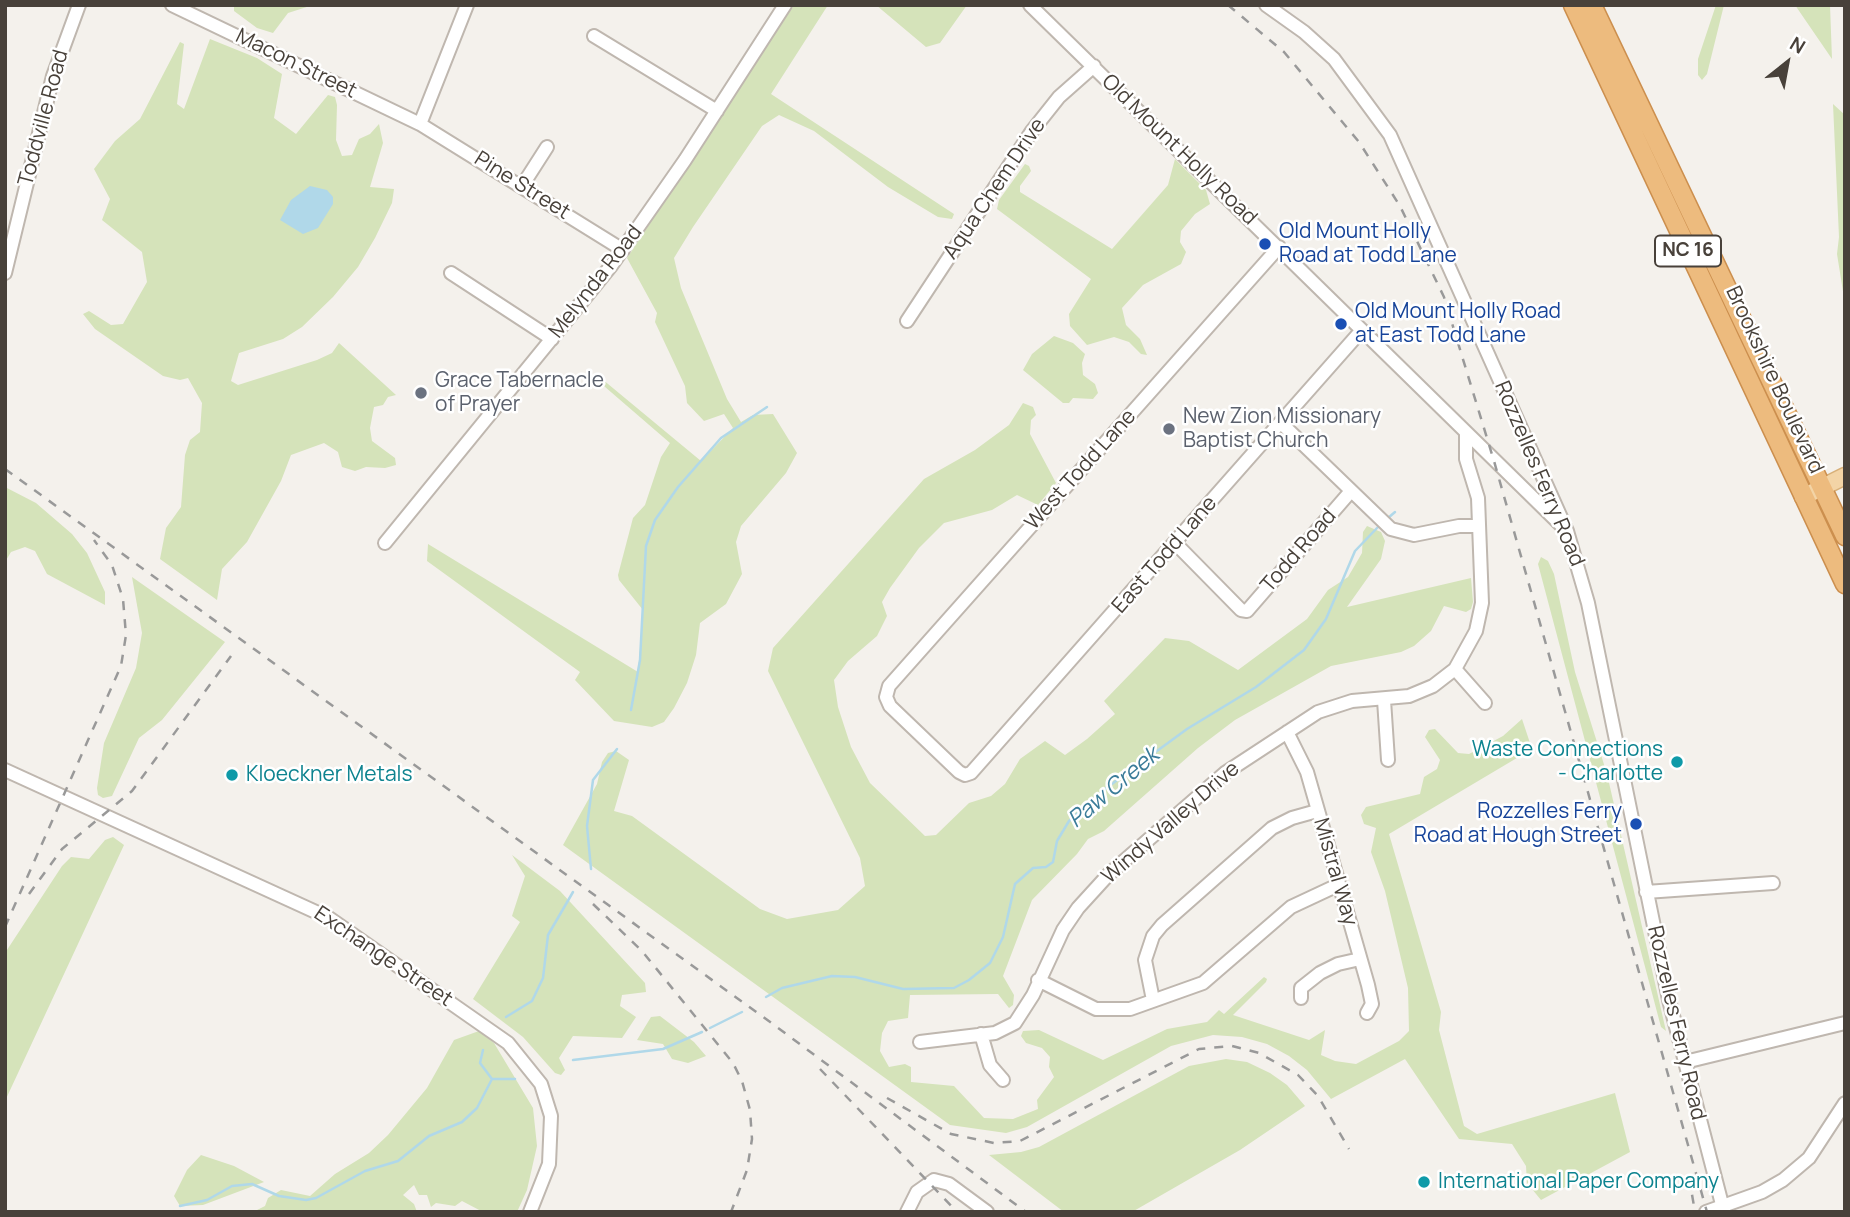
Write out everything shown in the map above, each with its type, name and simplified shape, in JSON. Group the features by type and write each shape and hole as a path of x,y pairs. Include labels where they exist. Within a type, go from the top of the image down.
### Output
{"highway":[{"name":"Brookshire Boulevard","path":"1573,5 1845,584"},
{"name":"Brookshire Boulevard","path":"1592,5 1845,536"}],"main road":[{"path":"1805,501 1845,476"},
{"path":"1824,491 1845,486"}],"street":[{"name":"Toddville Road","path":"5,273 53,76 79,5"},
{"name":"Macon Street","path":"172,5 421,124"},
{"path":"421,124 467,5"},
{"name":"Old Mount Holly Road","path":"1030,5 1567,531"},
{"name":"Rozzelles Ferry Road","path":"1266,5 1304,32 1334,60 1390,135 1567,531 1588,603 1646,892 1685,1062 1723,1209"},
{"name":"Melynda Road","path":"385,543 623,250 718,111 783,6"},
{"path":"594,36 718,111"},
{"name":"Aqua Chem Drive","path":"907,321 1031,131 1059,97 1094,66"},
{"name":"Pine Street","path":"421,124 623,250"},
{"path":"522,186 547,147"},
{"name":"West Todd Lane","path":"965,775 890,706 886,694 889,686 1279,247"},
{"path":"451,273 552,339"},
{"name":"East Todd Lane","path":"965,775 987,755 1362,331"},
{"path":"1281,423 1384,524 1402,534 1426,534 1453,527 1477,527"},
{"name":"Windy Valley Drive","path":"920,1042 995,1033 1015,1023 1063,930 1110,874 1203,790 1287,732 1333,706 1422,692 1455,669 1471,644 1480,618 1478,498 1466,459 1466,435"},
{"name":"Todd Road","path":"1175,543 1241,610 1247,611 1351,491"},
{"path":"1455,669 1485,704"},
{"path":"1384,700 1388,760"},
{"name":"Mistral Way","path":"1287,732 1307,772 1373,1004 1367,1013"},
{"name":"Exchange Street","path":"5,770 317,911 372,945 508,1043 541,1084 551,1116 549,1164 530,1212"},
{"path":"1153,1000 1144,960 1153,936 1162,925 1272,828 1292,818 1317,811"},
{"path":"1646,892 1773,883"},
{"path":"1038,980 1096,1009 1130,1009 1203,983 1291,907 1338,886"},
{"path":"1301,998 1301,988 1320,973 1338,964 1360,959"},
{"path":"1685,1062 1845,1023"},
{"path":"981,1034 990,1065 1003,1080"},
{"path":"1706,1212 1723,1209 1774,1186 1796,1170 1819,1145 1845,1103"},
{"path":"907,1212 917,1192 929,1182 939,1180 949,1184 987,1212"}],"green space":[{"path":"234,5 313,5 288,13 273,33 257,28 234,11"},
{"path":"794,5 828,5 771,94 954,214 952,219 938,217 888,187 814,131 779,115 762,126 693,227 674,258 681,288 727,399 741,422 753,415 773,414 797,453 786,473 741,526 736,542 742,574 726,604 700,623 696,655 687,683 674,708 664,722 652,727 614,721 575,680 580,672 427,561 428,544 638,672 643,610 618,575 633,518 645,505 661,457 670,443 597,380 602,379 701,461 733,428 724,414 704,421 687,403 685,386 655,322 657,313 627,258"},
{"path":"876,5 967,5 940,43 926,47"},
{"path":"1716,5 1724,5 1707,74 1702,80 1698,75 1698,59"},
{"path":"1795,5 1830,5 1832,59"},
{"path":"210,39 257,58 282,74 274,118 296,134 328,95 335,97 337,105 336,140 342,156 352,155 359,139 370,134 379,124 383,143 370,187 394,189 392,203 375,238 358,267 333,297 302,327 283,339 239,353 231,381 238,385 317,360 332,353 339,343 396,395 388,397 383,405 374,407 370,428 372,441 395,458 396,465 385,468 366,467 355,471 342,467 338,452 324,443 291,455 281,481 247,542 222,569 217,600 160,559 166,528 181,507 185,455 190,440 200,432 202,403 188,378 180,380 163,376 95,329 83,314 89,311 111,325 123,324 147,282 142,252 102,220 110,199 94,169 115,141 140,119 180,42 184,44 177,104 184,109"},
{"path":"1833,104 1845,115 1845,304 1837,254 1839,237"},
{"path":"1175,159 1206,190 1210,204 1195,214 1181,231 1180,242 1186,252 1181,264 1143,285 1122,308 1126,325 1140,339 1147,355 1141,354 1129,342 1114,337 1087,345 1070,326 1069,314 1091,279 997,209 999,200 1025,164 1031,171 1020,186 1020,192 1112,249 1168,185"},
{"path":"1054,336 1073,343 1085,354 1082,363 1083,375 1095,384 1098,393 1093,399 1073,398 1069,403 1063,403 1023,370 1032,354"},
{"path":"1023,403 1033,407 1036,415 1031,420 1030,434 1056,483 1038,505 1017,495 992,510 944,523 919,548 890,588 882,602 887,616 877,636 848,661 834,680 838,707 851,747 870,783 925,836 936,835 969,803 991,796 1005,784 1020,759 1045,741 1065,755 1087,739 1115,714 1104,701 1165,638 1189,641 1238,670 1307,619 1328,590 1348,577 1362,553 1363,532 1367,526 1381,532 1385,541 1381,559 1347,607 1471,578 1473,602 1471,609 1466,612 1444,606 1431,631 1414,646 1401,652 1331,666 1235,720 1198,748 1104,831 1088,839 1032,900 1003,976 1014,995 1013,1005 1009,1008 998,994 910,995 908,1018 888,1021 882,1033 880,1051 889,1067 905,1064 911,1067 911,1082 954,1086 984,1118 1013,1119 1038,1109 1037,1100 1054,1077 1049,1067 1050,1057 1042,1048 1026,1043 1021,1036 1023,1031 1039,1030 1103,1060 1167,1029 1207,1022 1219,1010 1224,1014 1264,977 1266,982 1233,1015 1309,1040 1325,1030 1321,1055 1335,1061 1356,1064 1399,1041 1409,1031 1408,988 1385,891 1371,852 1376,828 1364,824 1361,815 1366,807 1420,794 1424,777 1437,769 1440,760 1425,737 1429,730 1435,729 1458,753 1469,754 1503,736 1522,719 1532,749 1389,834 1441,1012 1439,1030 1464,1126 1477,1134 1615,1093 1630,1152 1541,1200 1527,1183 1526,1166 1512,1144 1459,1139 1405,1059 1331,1099 1307,1070 1267,1044 1242,1037 1213,1035 1171,1046 1027,1127 1006,1133 950,1125 563,845 597,784 602,762 608,753 616,751 629,760 614,811 632,816 760,909 787,919 838,910 865,886 860,858 768,671 773,648 924,479 975,450 1009,425"},
{"path":"5,487 36,503 72,534 87,553 105,592 105,605 47,574 35,551 25,547 11,552 5,562"},
{"path":"1541,557 1548,561 1554,574 1575,672 1607,774 1666,1031 1661,1027 1538,564"},
{"path":"132,577 225,642 162,720 139,738 112,796 103,798 98,795 97,788 104,743 136,668 142,633"},
{"path":"113,837 124,845 5,1101 5,953 62,866 71,857 89,859 105,840"},
{"path":"512,855 560,891 645,983 646,992 622,995 620,1006 636,1017 622,1038 573,1036 559,1058 565,1070 561,1075 555,1073 523,1037 473,999 520,922 512,916 525,876"},
{"path":"660,1016 694,1042 706,1056 688,1063 672,1059 663,1044 637,1040 651,1017"},
{"path":"479,1031 494,1043 533,1108 537,1146 527,1190 517,1212 483,1212 462,1201 455,1206 436,1203 431,1207 427,1195 419,1195 414,1185 403,1195 414,1204 417,1212 253,1212 265,1206 268,1198 281,1190 310,1196 335,1174 369,1153 388,1135 427,1088 454,1040"},
{"path":"1226,1059 1247,1062 1270,1073 1287,1085 1305,1106 1240,1150 1132,1212 1064,1212 989,1155 1039,1147 1189,1066"},
{"path":"201,1155 234,1166 264,1182 203,1205 180,1206 174,1196 187,1170"}],"water":[{"path":"310,186 327,190 333,197 333,204 318,228 303,234 280,220 291,200"}],"waterway":[{"path":"631,710 640,660 646,546 655,520 678,487 721,438 767,407"},
{"name":"Paw Creek","path":"1388,518 1395,512"},
{"name":"Paw Creek","path":"766,997 782,988 832,976 855,977 903,989 954,988 969,980 990,963 1003,937 1015,884 1033,868 1046,867 1053,862 1057,841 1069,821 1105,789 1187,729 1256,687 1304,650 1326,619 1355,551 1378,527"},
{"path":"591,869 587,826 593,780 617,749"},
{"path":"506,1017 532,1001 543,978 548,935 573,892"},
{"name":"Paw Creek","path":"710,1028 742,1012"},
{"name":"Paw Creek","path":"573,1060 663,1049 702,1032"},
{"path":"483,1050 480,1063 492,1079"},
{"name":"Paw Creek","path":"492,1079 515,1079"},
{"name":"Paw Creek","path":"180,1206 207,1200 232,1186 252,1184 279,1196 306,1200 316,1198 365,1171 398,1161 429,1136 462,1122 477,1108 492,1079"}],"railway":[{"path":"1228,5 1284,52 1359,142 1400,206 1444,297 1494,461 1707,1212"},
{"path":"5,469 766,1019 1026,1212"},
{"path":"5,927 121,666 126,635 123,599 112,565 94,540"},
{"path":"29,894 62,849 132,791 231,656"},
{"path":"593,904 642,951 733,1063 742,1081 750,1110 752,1139 747,1170 731,1212"},
{"path":"887,1098 951,1134 994,1143 1020,1141 1199,1049 1232,1046 1259,1053 1298,1075 1318,1096 1349,1149"},
{"path":"820,1069 957,1212"},
{"path":"1689,1177 1695,1212"}],"place":[{"name":"Old Mount Holly Road at Todd Lane","path":"1265,244"},
{"name":"Old Mount Holly Road at East Todd Lane","path":"1341,324"},
{"name":"Grace Tabernacle of Prayer","path":"421,393"},
{"name":"New Zion Missionary Baptist Church","path":"1169,429"},
{"name":"Waste Connections - Charlotte","path":"1677,762"},
{"name":"Kloeckner Metals","path":"232,775"},
{"name":"Rozzelles Ferry Road at Hough Street","path":"1636,824"},
{"name":"International Paper Company","path":"1424,1182"}]}
